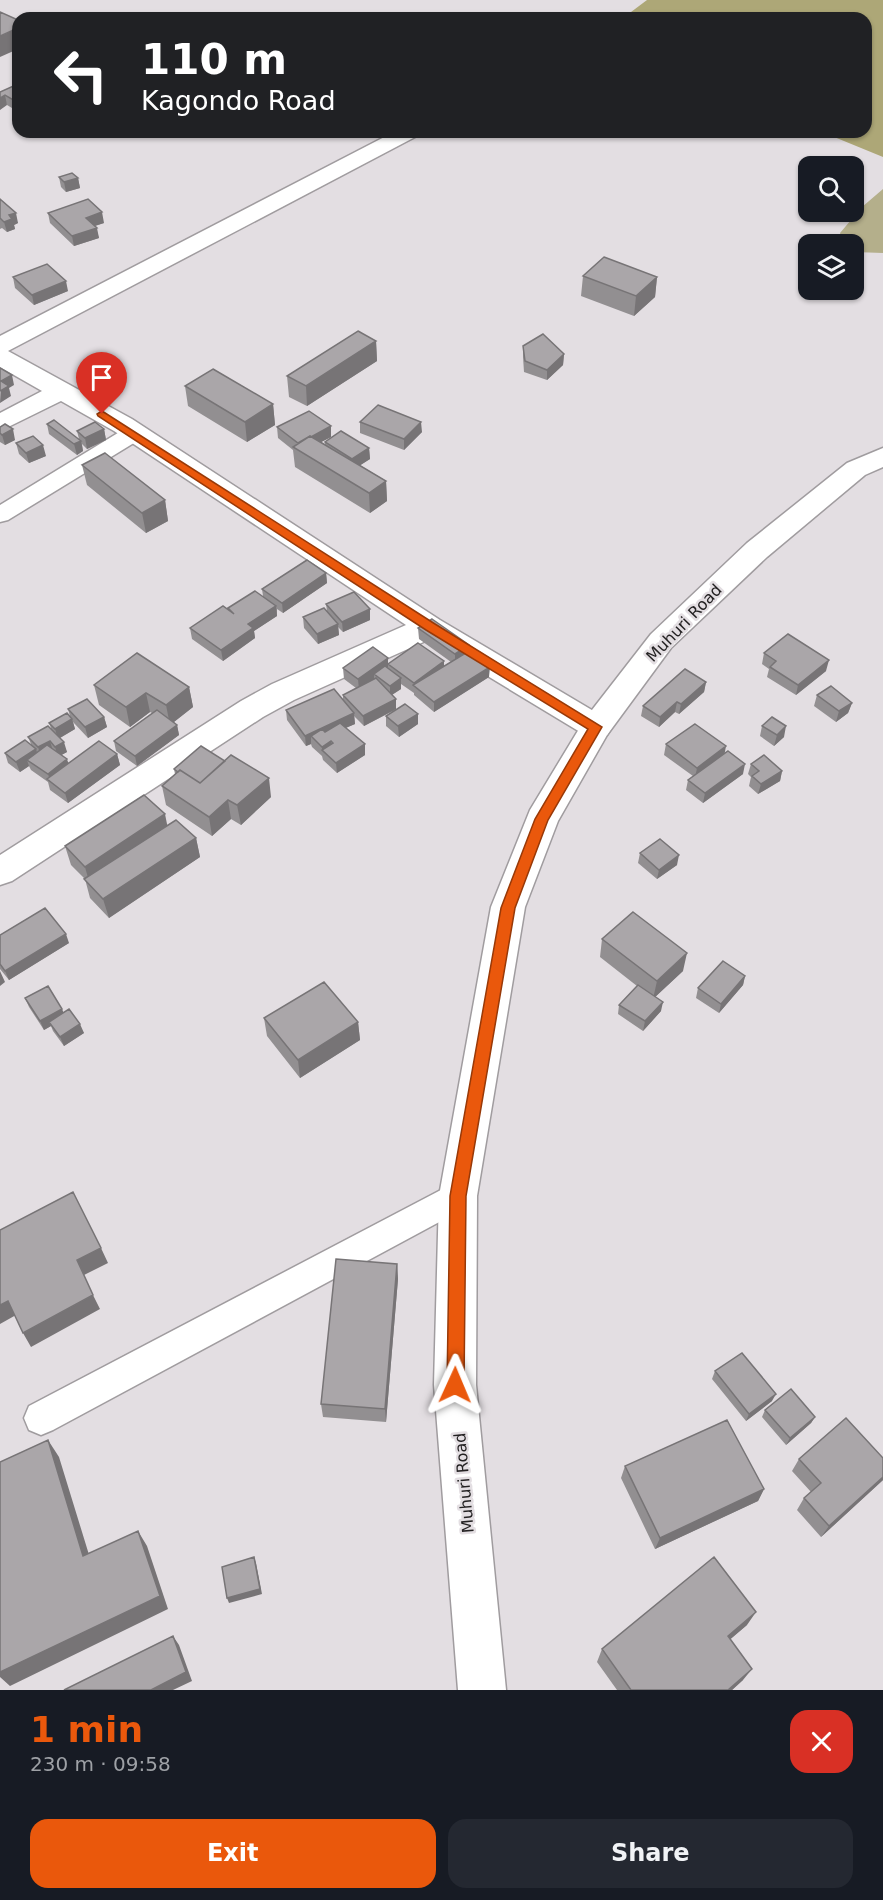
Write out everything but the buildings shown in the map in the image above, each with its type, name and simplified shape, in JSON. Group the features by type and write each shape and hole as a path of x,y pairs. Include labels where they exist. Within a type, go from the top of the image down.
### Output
{"street":[{"path":"0,346 399,138"},
{"path":"0,357 134,433 430,627 596,727"},
{"path":"0,423 61,391"},
{"name":"Muhuri Road","path":"482,1690 455,1385 458,1196 508,908 542,819 596,727 661,641 757,550 856,469 883,456"},
{"path":"0,872 283,692 430,627"}],"lane":[{"path":"0,515 134,433"},
{"path":"41,1418 458,1196"}],"shaded area":[{"path":"647,0 883,0 883,157 837,138 872,138 872,12 631,12"},
{"path":"883,189 883,253 864,252 864,234 840,234 849,222 864,222 864,205"}],"route":[{"path":"102,414 123,425 430,627 596,727 542,819 508,908 458,1196 455,1385"}]}
